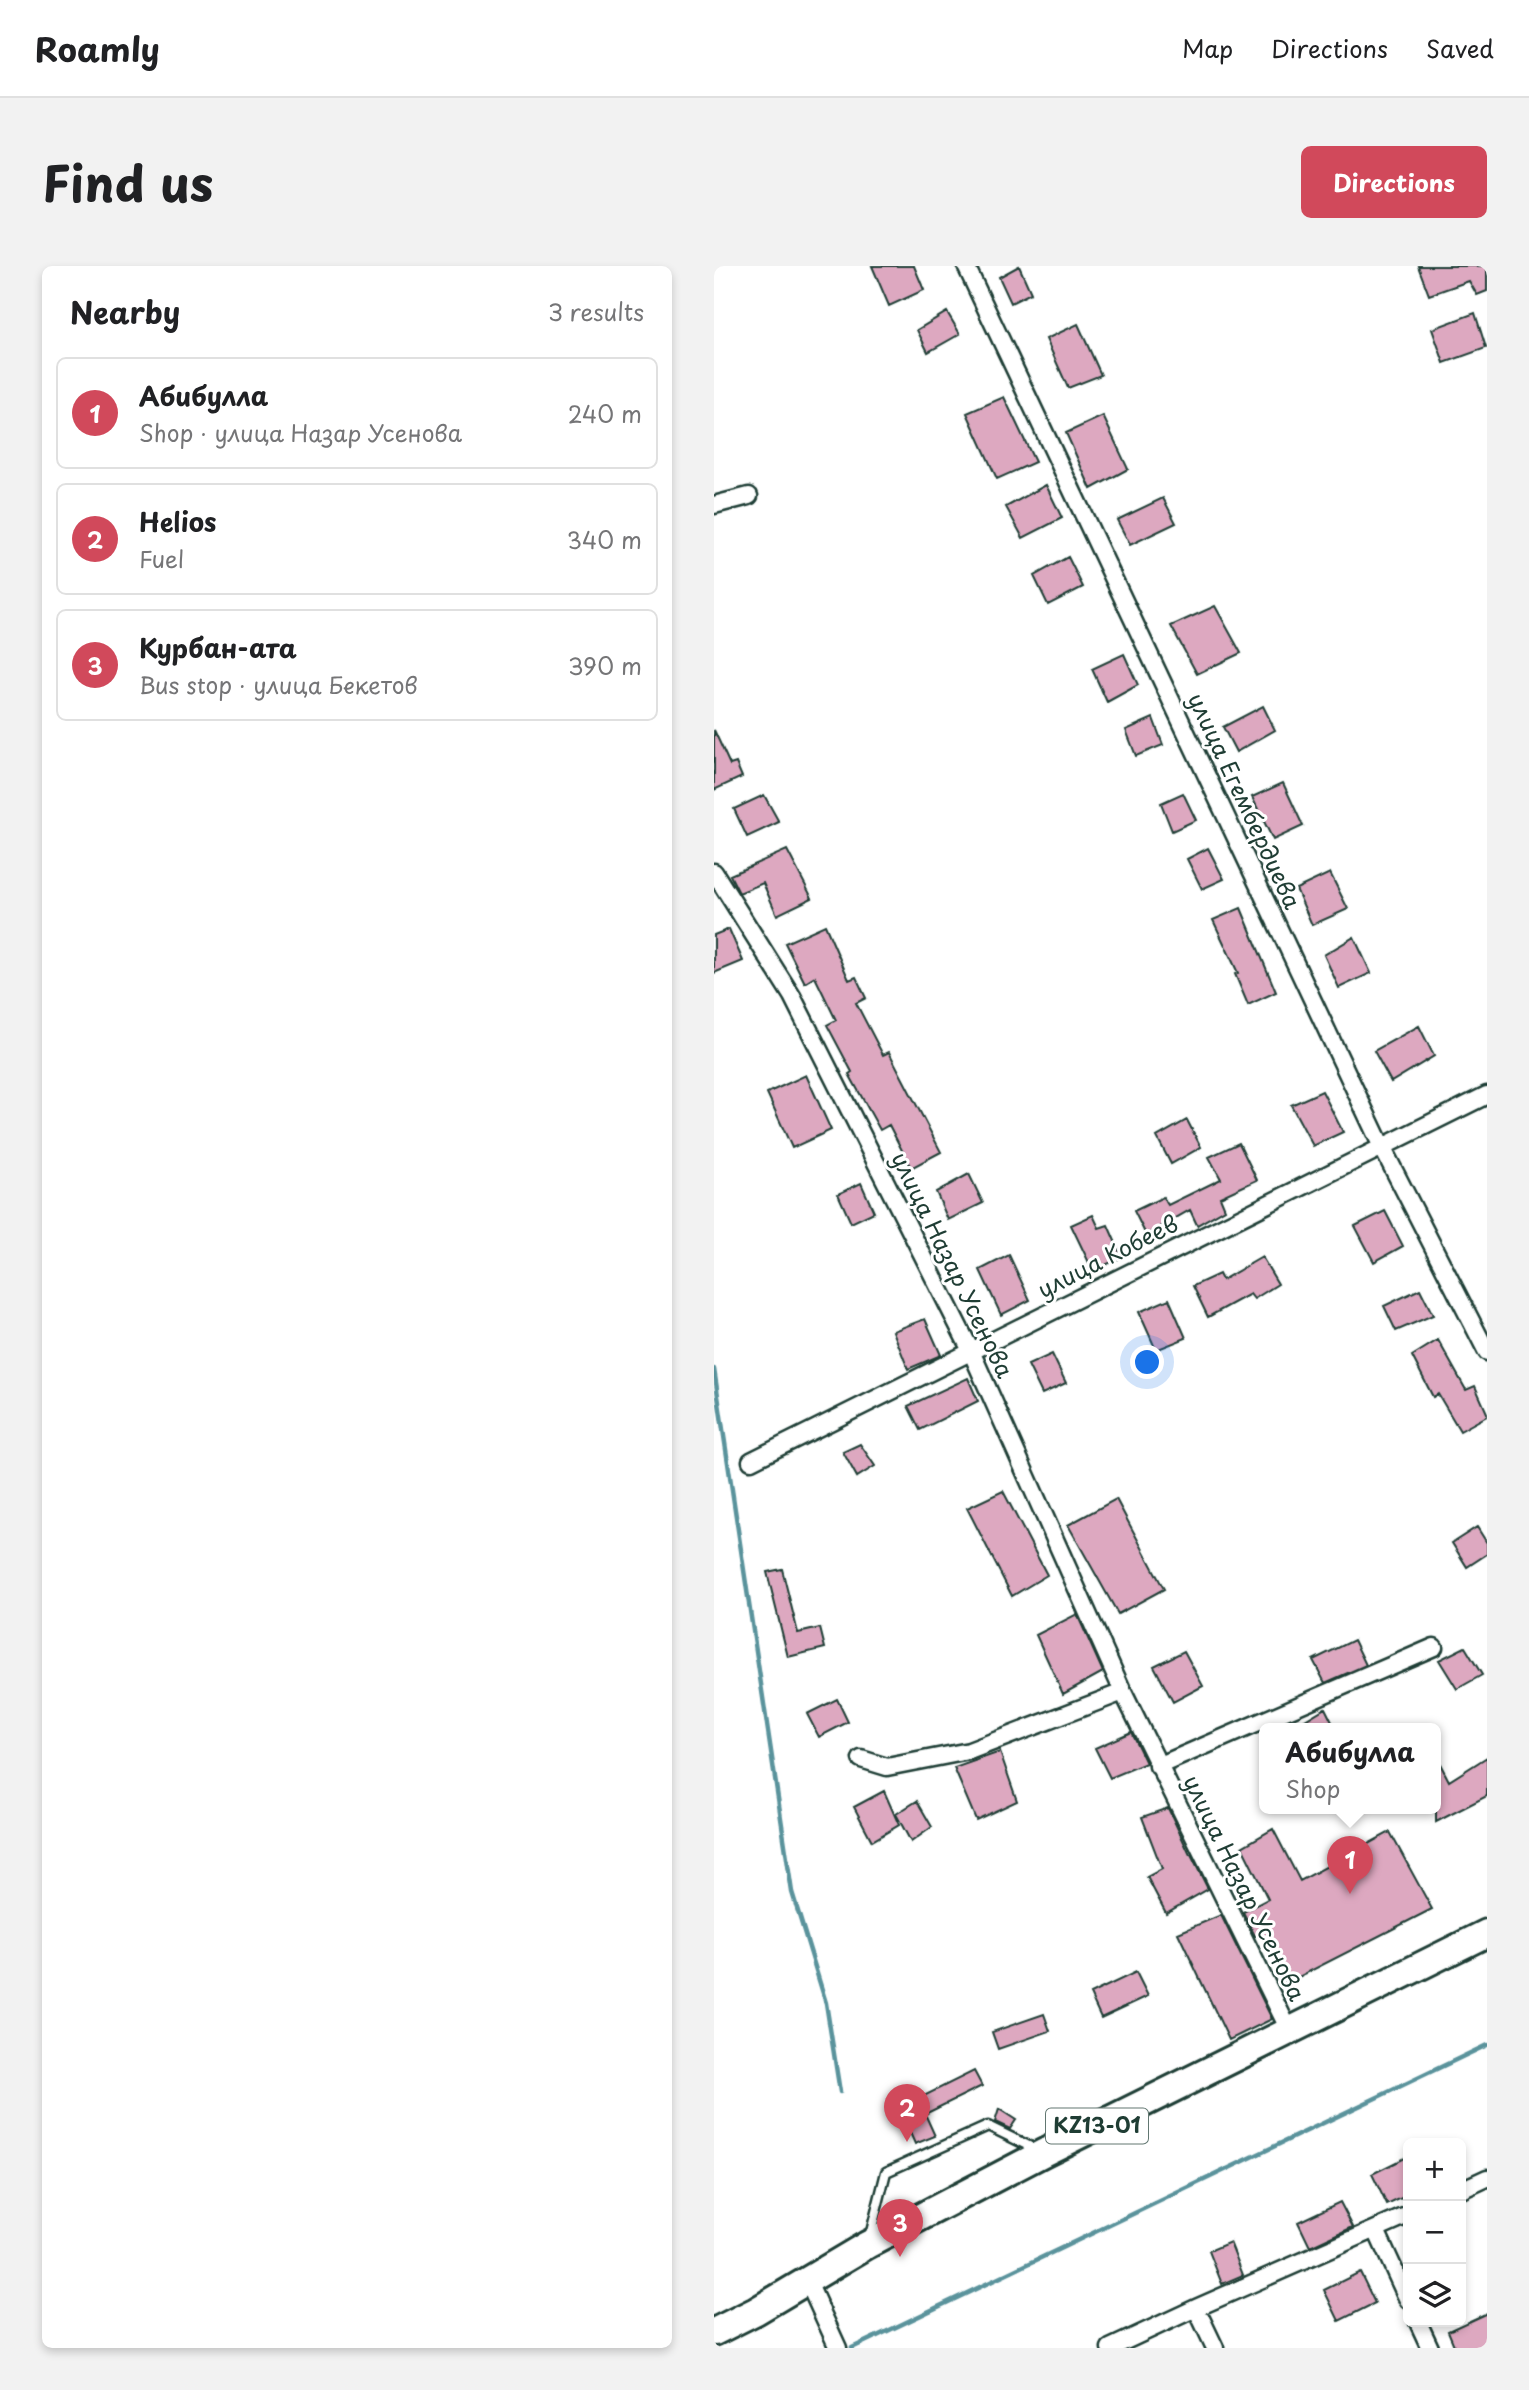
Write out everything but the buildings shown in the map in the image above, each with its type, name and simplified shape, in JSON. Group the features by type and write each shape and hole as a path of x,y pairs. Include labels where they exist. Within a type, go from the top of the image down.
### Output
{"main road":[{"name":"KZ13-01","path":"714,2332 756,2311 867,2245 1043,2153 1487,1933"}],"street":[{"name":"улица Егембердиева","path":"966,266 1381,1145 1487,1352"},
{"path":"714,505 749,496"},
{"name":"улица Назар Усенова","path":"714,872 792,996 971,1351 1123,1692 1289,2030"},
{"name":"улица Кобеев","path":"751,1461 1381,1145 1487,1095"},
{"name":"улица Назар Усенова","path":"1158,1766 1434,1647"},
{"path":"861,1759 887,1767 969,1751 1123,1692"},
{"path":"1466,2188 1487,2178"},
{"path":"1110,2348 1403,2217"},
{"path":"1376,2230 1403,2289"},
{"path":"807,2280 835,2343"},
{"path":"1196,2308 1215,2348"},
{"path":"1420,2327 1430,2348"}],"lane":[{"path":"867,2245 886,2172 988,2126 1043,2153"}],"waterway":[{"path":"714,1369 792,1892 826,2003 840,2092"},
{"path":"852,2348 1487,2045"}],"place":[{"name":"Абибулла","path":"1350,1894"},
{"name":"Helios","path":"907,2142"},
{"name":"Курбан-ата","path":"900,2257"}]}
